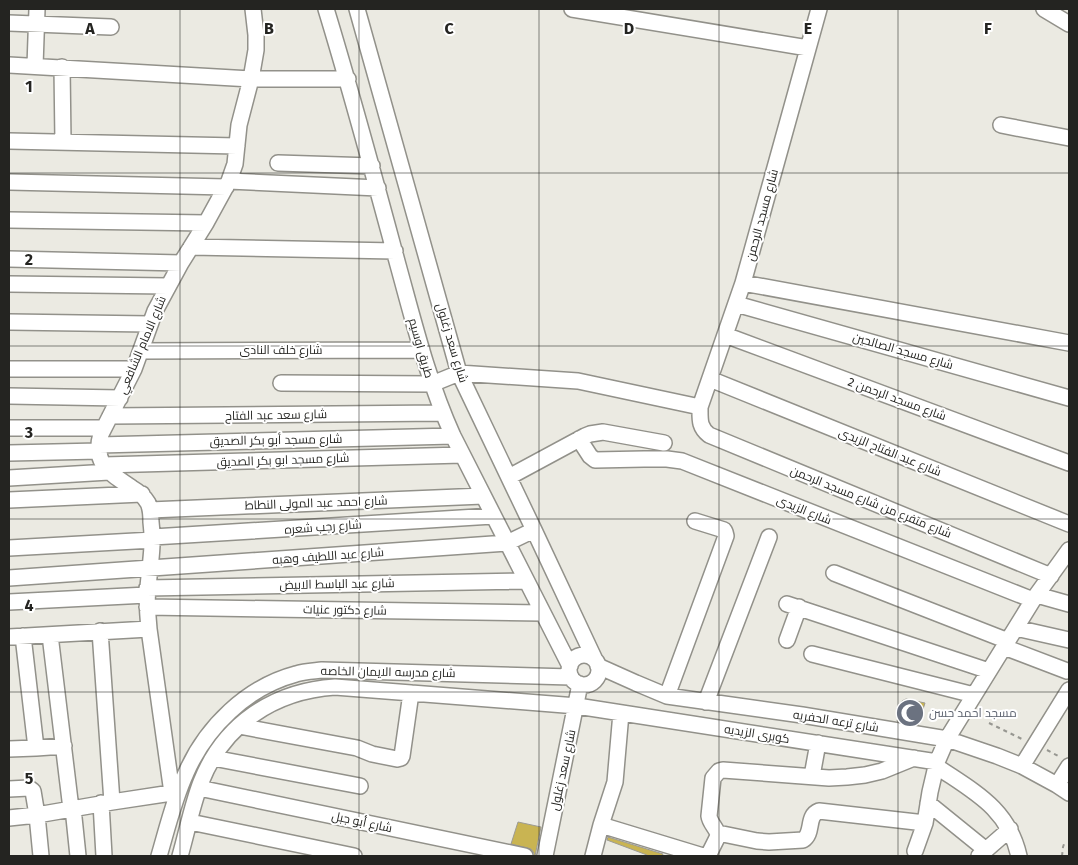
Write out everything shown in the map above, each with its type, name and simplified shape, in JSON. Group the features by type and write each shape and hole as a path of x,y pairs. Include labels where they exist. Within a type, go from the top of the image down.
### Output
{"street":[{"path":"35,66 37,9"},
{"name":"شارع الامام الشافعي","path":"103,458 101,434 134,369 155,311 228,184 235,164 239,125 251,79 256,42 253,9"},
{"name":"طريق اوسيم","path":"326,9 348,79 422,350 442,413 574,676"},
{"name":"شارع سعد زغلول","path":"357,9 459,373 597,663"},
{"path":"572,9 808,48"},
{"name":"شارع مسجد الرحمن","path":"700,413 743,284 819,9"},
{"path":"1044,9 1069,24"},
{"path":"9,23 110,27"},
{"path":"9,65 251,79 348,79"},
{"path":"62,67 63,142"},
{"path":"1001,125 1069,138"},
{"path":"9,141 237,146"},
{"path":"278,163 372,166"},
{"path":"9,182 304,185 378,188"},
{"path":"9,220 206,223"},
{"path":"191,247 394,252"},
{"path":"9,259 181,263"},
{"path":"9,284 168,286"},
{"path":"743,284 1069,343"},
{"name":"شارع مسجد الصالحين","path":"736,304 1069,398"},
{"path":"9,322 150,324"},
{"name":"شارع مسجد الرحمن 2","path":"725,335 1069,463"},
{"name":"شارع خلف النادى","path":"141,350 422,350"},
{"path":"9,369 134,369"},
{"path":"281,383 432,384 459,373 578,381 700,413"},
{"name":"شارع عبد الفتاح الزيدى","path":"710,379 1069,524"},
{"path":"9,396 120,398"},
{"name":"شارع سعد عبد الفتاح","path":"9,428 107,422 442,413"},
{"name":"شارع متفرع من شارع مسجد الرحمن","path":"700,413 701,425 709,435 1060,571"},
{"path":"509,477 590,434 603,432 664,443"},
{"name":"شارع مسجد أبو بكر الصديق","path":"103,458 452,436"},
{"name":"شارع الزيدى","path":"579,439 590,456 595,460 644,458 682,461 1035,598"},
{"path":"9,453 103,458 142,494 147,502 150,510 153,539 147,597 149,629 175,793 9,818"},
{"name":"شارع مسجد ابو بكر الصديق","path":"103,458 462,455"},
{"path":"9,478 103,458"},
{"path":"9,500 142,494"},
{"name":"شارع احمد عبد المولى النطاط","path":"150,510 483,496"},
{"name":"شارع رجب شعره","path":"9,548 493,516"},
{"path":"667,696 726,536 724,530 695,521"},
{"path":"506,543 534,530"},
{"path":"706,702 769,538"},
{"name":"شارع عبد اللطيف وهبه","path":"9,578 506,543"},
{"path":"915,852 925,823 937,764 947,739 1035,598 1060,571 1069,550"},
{"path":"834,573 1009,638 1067,671"},
{"name":"شارع عبد الباسط الابيض","path":"147,597 526,581"},
{"path":"9,602 147,597"},
{"name":"شارع دكتور عنيات","path":"147,597 542,613"},
{"path":"1035,598 1069,604"},
{"path":"787,640 793,605 989,671"},
{"path":"36,748 16,636 149,629"},
{"path":"100,631 106,727 104,856"},
{"path":"50,635 78,856"},
{"path":"1009,638 1069,640"},
{"path":"812,654 974,695"},
{"path":"579,656 588,656 597,663 598,675 589,684 574,676 572,661 579,656"},
{"name":"شارع ترعه الحفريه","path":"597,663 667,696 802,715 947,739 1022,766 1063,789"},
{"name":"شارع مدرسه الايمان الخاصه","path":"159,856 175,793 204,740 227,714 267,685 295,674 322,670 574,676"},
{"path":"239,726 357,748 372,754 397,759 402,756 419,694 428,672"},
{"name":"شارع سعد زغلول","path":"545,856 577,706 574,676"},
{"name":"شارع مدرسه الايمان الخاصه","path":"180,856 201,784 213,758 239,726 251,716 276,701 305,691 335,687 577,706"},
{"path":"1022,766 1069,690"},
{"name":"كوبرى الزيديه","path":"577,706 915,758 937,764"},
{"path":"593,856 615,782 621,713"},
{"path":"798,740 802,715"},
{"path":"812,776 818,743"},
{"path":"9,749 64,746"},
{"path":"213,758 360,786"},
{"path":"708,856 718,836 709,816 714,778 718,771 830,778 847,777 882,771 915,758"},
{"path":"937,764 989,803 1010,829 1019,856"},
{"path":"1063,789 1069,766"},
{"name":"شارع أبو جبل","path":"185,773 201,784 524,856"},
{"path":"9,788 27,788 32,790 34,794 41,856"},
{"path":"928,803 982,853 1010,829"},
{"path":"718,833 769,842 803,840 808,836 812,815 819,811 925,823"},
{"path":"190,822 354,856"},
{"path":"601,825 672,852 703,856"}],"path":[{"path":"1062,856 1064,844"}],"building":[{"name":"مسجد احمد حسن","path":"906,699 925,703 918,725 897,721 902,701"},
{"path":"518,822 541,827 535,856 531,849 511,844"},
{"path":"608,837 663,854 662,856 646,856 607,840"}],"place":[{"name":"مسجد احمد حسن","path":"910,713"}]}
